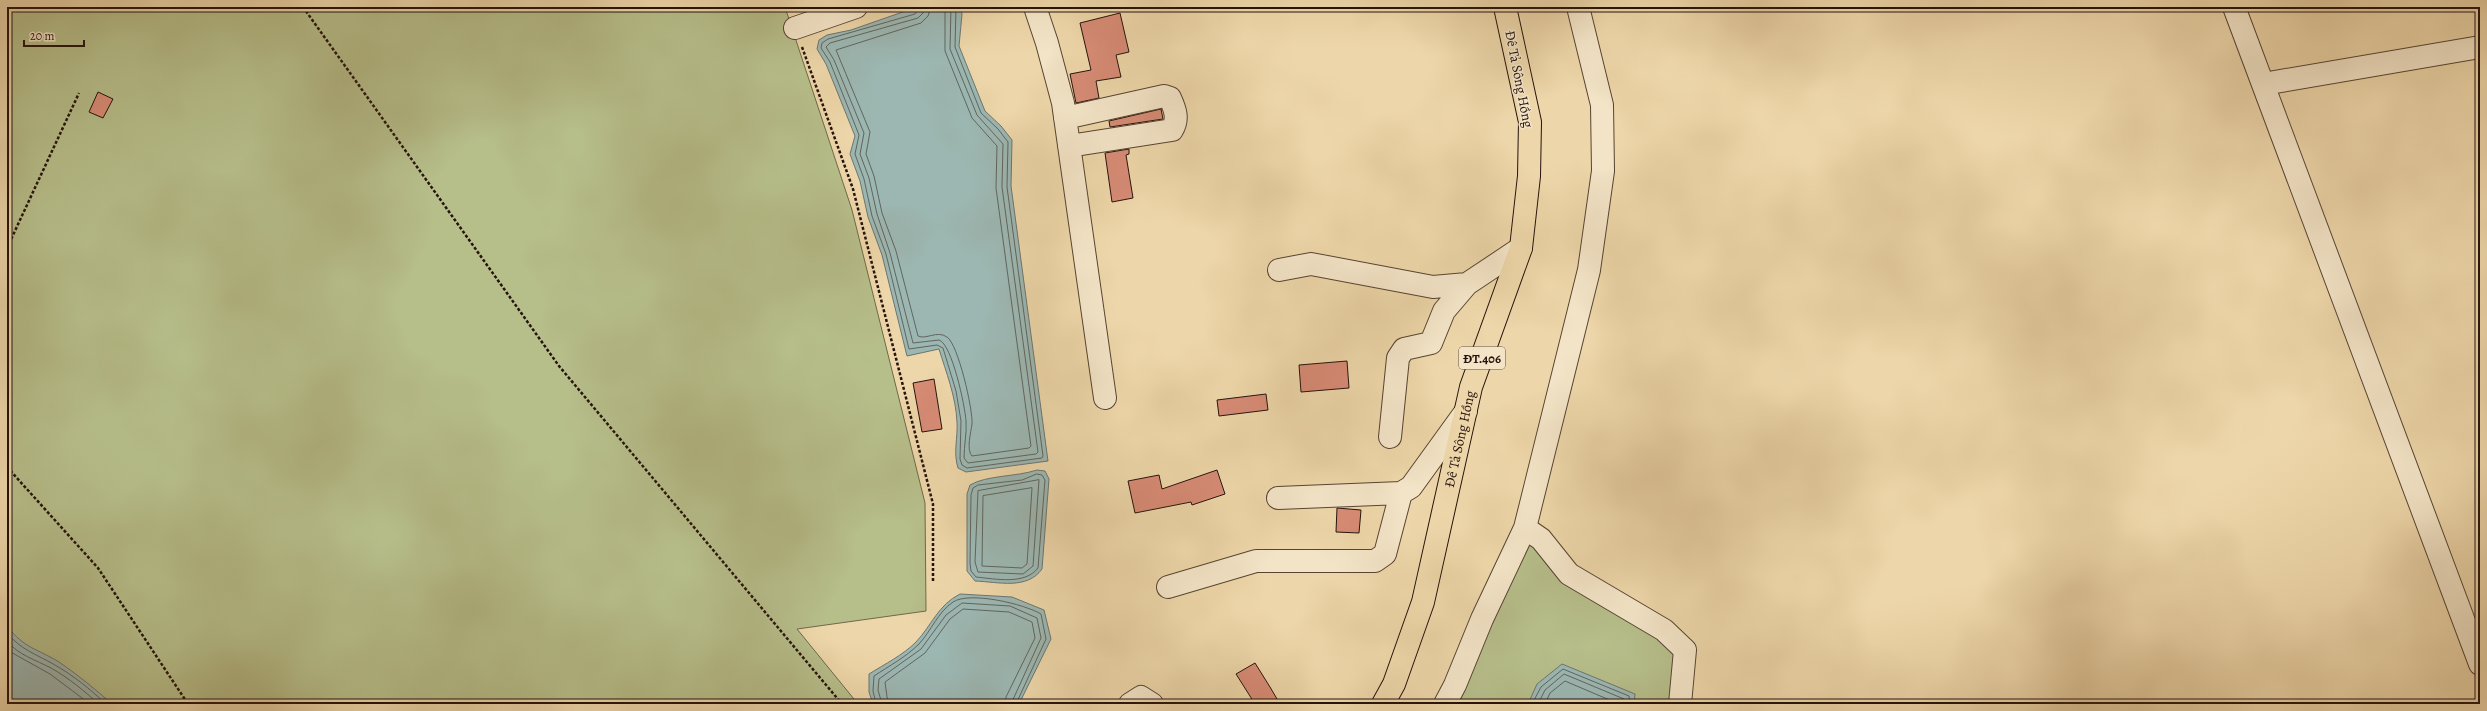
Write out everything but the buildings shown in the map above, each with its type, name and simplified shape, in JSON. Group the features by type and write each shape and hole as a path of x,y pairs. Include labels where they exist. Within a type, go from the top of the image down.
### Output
{"main road":[{"name":"Đê Tả Sông Hồng","path":"1383,704 1394,684 1422,602 1471,387 1521,248 1529,176 1530,122 1505,7"}],"street":[{"path":"795,28 856,7"},
{"path":"1035,7 1047,42 1065,118 1105,398"},
{"path":"1445,704 1456,685 1482,619 1525,528 1589,270 1603,171 1602,105 1578,7"},
{"path":"2234,7 2480,664"},
{"path":"2263,84 2480,47"},
{"path":"1065,118 1164,96 1170,98 1175,110 1176,123 1172,130 1069,146"},
{"path":"1390,438 1398,358 1404,349 1431,343 1444,311 1467,284 1521,248"},
{"path":"1279,270 1311,264 1433,287 1467,284"},
{"path":"1278,498 1401,493 1411,487 1466,411"},
{"path":"1168,587 1256,561 1375,561 1385,554 1401,493"},
{"path":"1525,528 1541,538 1569,574 1664,630 1685,650 1680,704"},
{"path":"1130,704 1141,697 1152,704"}],"path":[{"path":"303,7 559,366 842,704"},
{"path":"795,28 853,188 933,504 933,583"},
{"path":"7,248 79,93"},
{"path":"7,467 98,568 188,704"}],"green space":[{"path":"7,7 785,7 852,210 925,503 926,611 797,629 858,704 7,704"},
{"path":"1525,528 1685,650 1678,704 1445,704"}],"water":[{"path":"917,7 960,7 962,14 959,46 985,111 1001,126 1012,140 1011,186 1048,461 966,472 958,468 956,456 957,422 955,403 939,349 907,356 882,255 868,217 860,181 850,154 855,136 826,64 817,49 819,40 827,35 851,30"},
{"path":"1037,470 1045,471 1049,479 1042,569 1036,576 1021,582 1003,583 975,581 967,571 967,494 970,485 985,479"},
{"path":"960,594 1012,597 1044,610 1051,639 1019,704 873,704 869,692 869,674 911,647 922,636 946,604"},
{"path":"7,626 13,634 25,644 59,662 112,704 21,704 7,699"},
{"path":"1562,664 1635,694 1634,704 1528,704 1537,684"}]}
